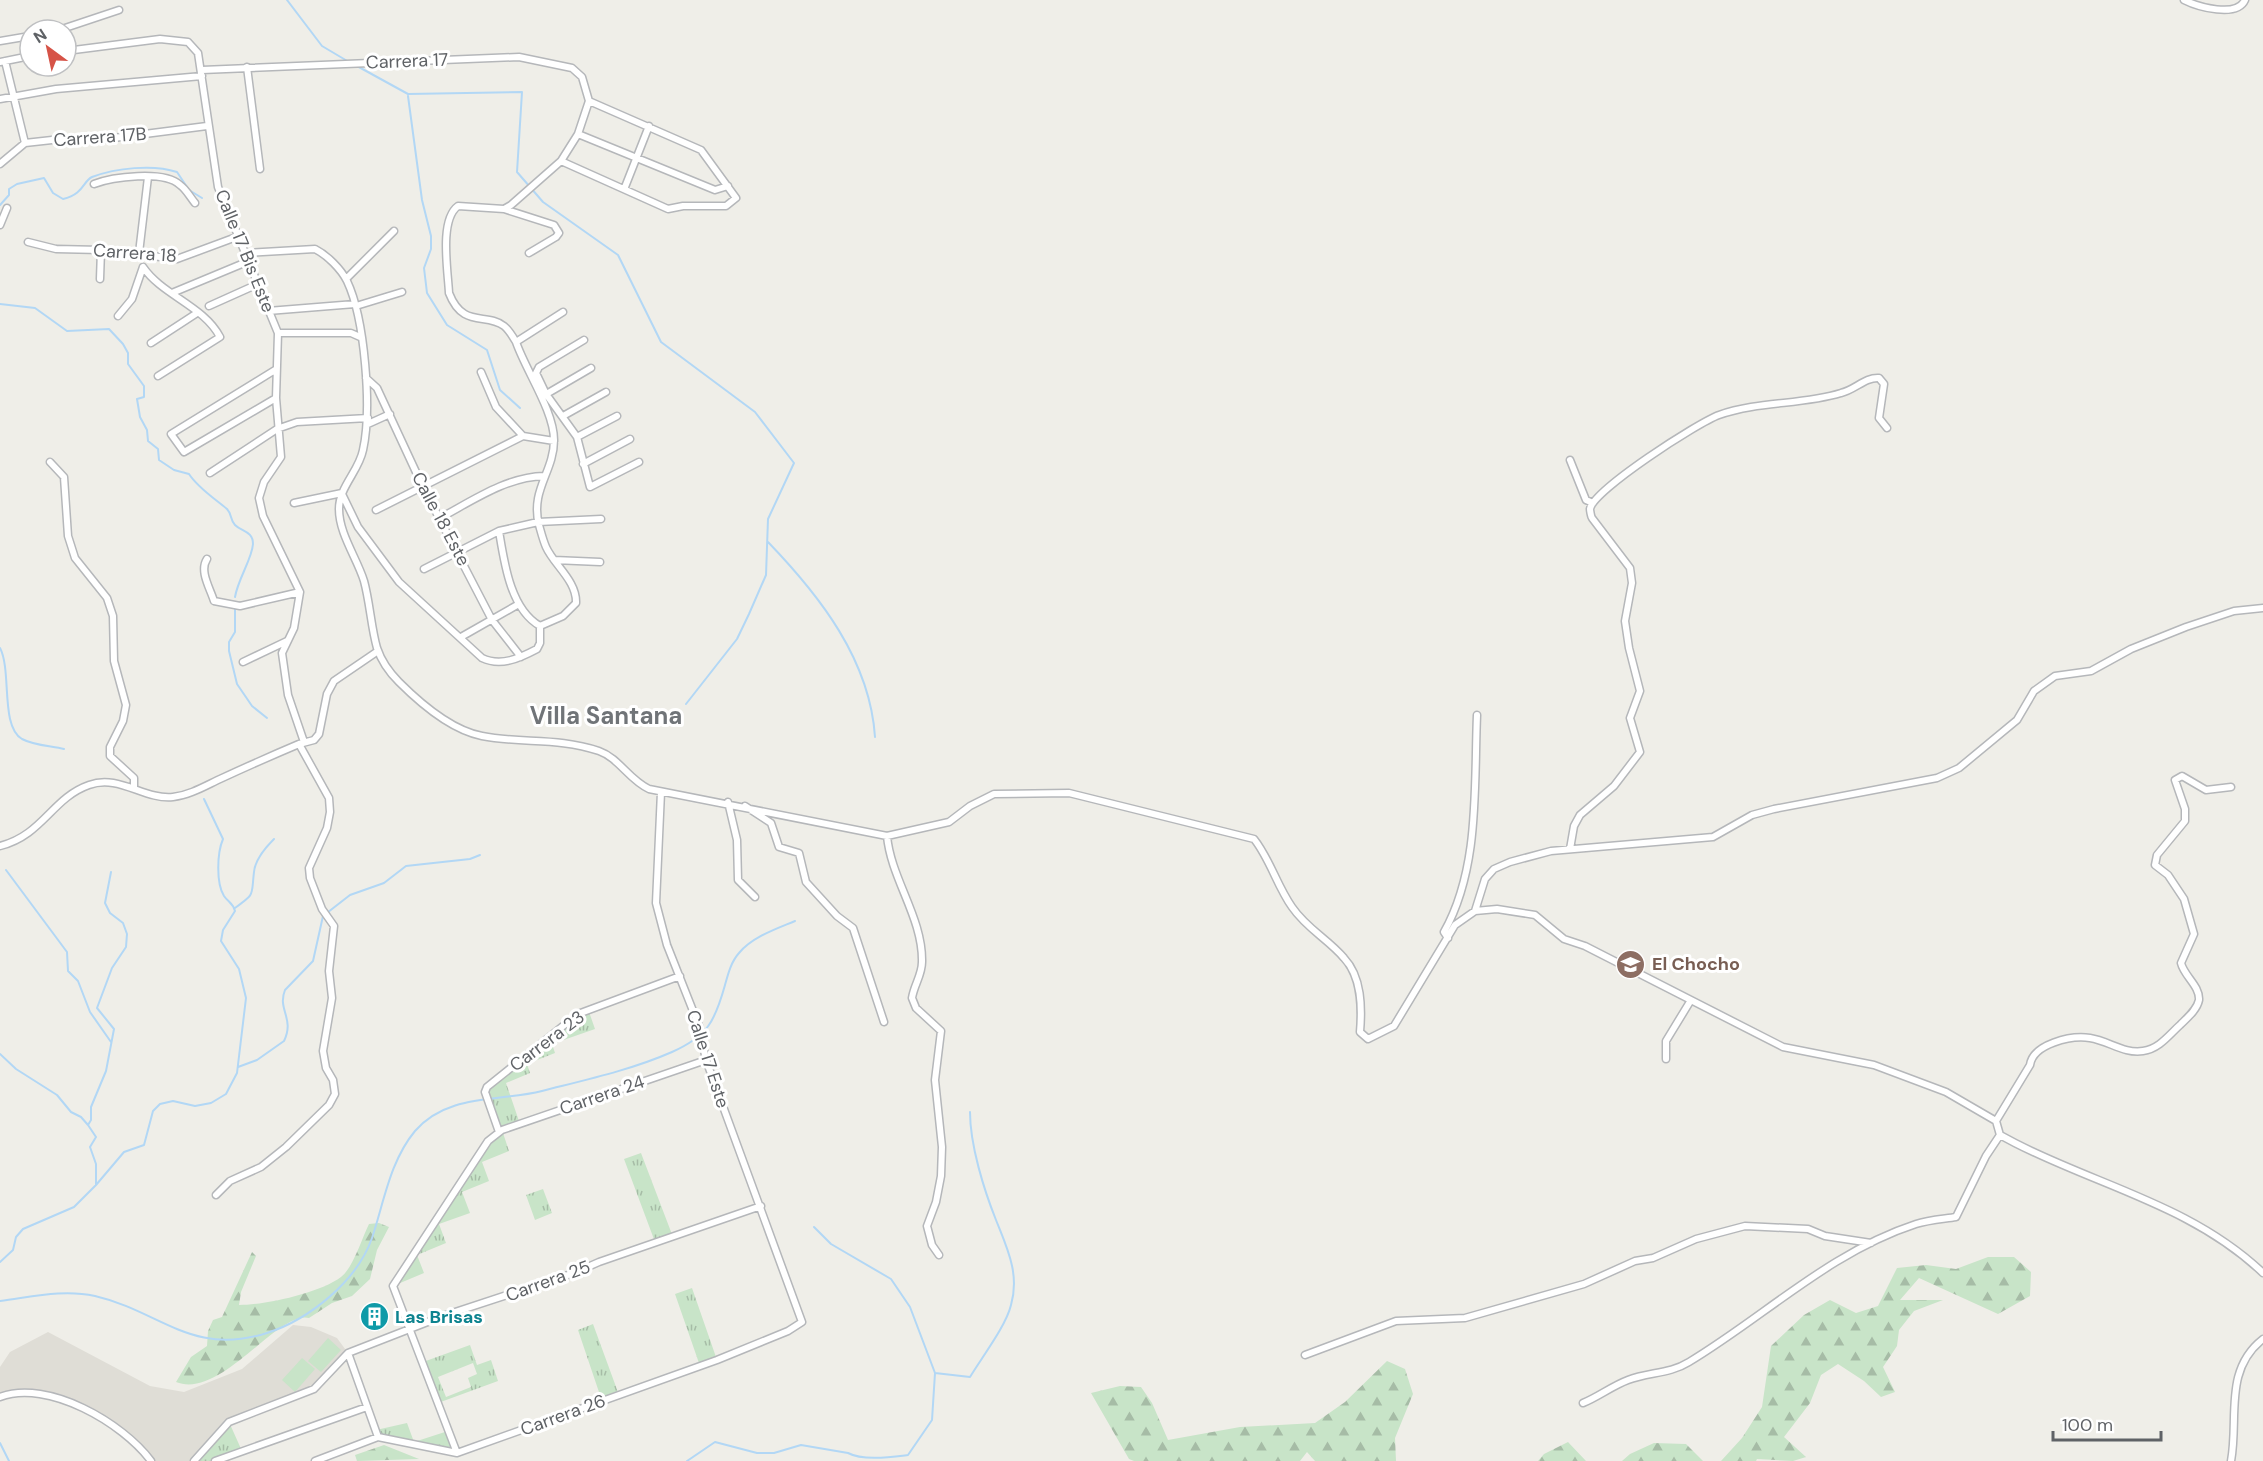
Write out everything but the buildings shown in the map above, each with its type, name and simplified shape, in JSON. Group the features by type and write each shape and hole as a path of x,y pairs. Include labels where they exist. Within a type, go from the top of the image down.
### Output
{"street":[{"path":"2184,0 2198,6 2235,9 2245,0"},
{"path":"78,24 119,10"},
{"path":"0,41 18,38"},
{"name":"Calle 17 Bis Este","path":"78,49 160,39 188,42 198,53 207,126 218,187 278,333 275,370 280,457 264,483 259,498 263,516 300,592"},
{"name":"Carrera 17","path":"0,99 56,89 247,67 519,57 572,68 582,77 589,101"},
{"path":"0,164 25,143 2,61 18,58"},
{"path":"247,67 260,169"},
{"path":"504,209 561,161 578,134 589,101 701,150 735,194 734,202 711,208 683,206 668,209 561,161"},
{"name":"Carrera 17B","path":"25,143 61,139 98,140 207,126"},
{"path":"625,188 649,126"},
{"path":"578,134 636,160 715,190 728,186"},
{"path":"93,184 110,177 148,177 180,184 195,203"},
{"path":"139,253 148,177"},
{"path":"529,253 556,237 559,233 557,228 554,225 504,209 458,206 449,214 447,226 449,293 459,310 480,321 504,326 516,342 543,396 563,416 577,437 589,486 593,487 639,462"},
{"path":"0,225 7,208"},
{"path":"346,279 394,231"},
{"name":"Carrera 18","path":"28,242 56,249 101,250 182,258 239,236"},
{"path":"246,253 315,249 324,254 346,279 355,305 360,336 366,378 368,421 362,454 342,493 339,509 343,529 364,580 378,651 398,681 440,716 461,729 481,736 503,739 564,741 601,752 616,761 637,783 661,792 744,805 887,836 949,822 970,806 994,794 1069,793 1254,839 1296,914 1317,936 1344,957 1352,969 1362,1010 1360,1032 1368,1039 1394,1026 1455,925 1475,911 1497,909 1535,915 1564,939 1585,946 1792,1051 1874,1065 1946,1092 1996,1121 2000,1135 1962,1203 1958,1216 1918,1223 1871,1243 1777,1300 1750,1323 1688,1363 1666,1372 1627,1380 1582,1403"},
{"path":"100,279 101,250"},
{"path":"172,293 249,261"},
{"path":"118,316 132,298 143,267 219,333 221,339 158,376"},
{"path":"209,306 258,284"},
{"path":"268,311 355,305 402,292"},
{"path":"516,342 563,312"},
{"path":"152,343 197,313"},
{"path":"278,333 351,333 360,336"},
{"path":"540,626 562,616 576,603 576,595 572,585 545,546 538,522 536,499 554,441 552,425 536,370 584,339"},
{"path":"543,396 591,368"},
{"path":"275,370 172,432 184,452 276,398"},
{"path":"481,372 496,407 523,436"},
{"name":"Calle 18 Este","path":"366,378 377,388 422,485 492,620 521,657"},
{"path":"1570,849 1574,825 1580,815 1614,786 1640,752 1630,718 1640,691 1625,621 1632,582 1630,568 1592,518 1590,510 1593,503 1622,477 1678,437 1719,415 1844,393 1872,378 1879,378 1884,384 1879,418 1887,428"},
{"path":"563,416 606,392"},
{"path":"210,473 277,429 297,422 368,421 390,414"},
{"path":"577,437 617,416"},
{"path":"376,510 523,436 554,441"},
{"path":"583,464 630,439"},
{"path":"1570,460 1586,500 1593,503"},
{"path":"50,462 64,477 68,536 75,558 107,598 113,616 114,661 126,705 123,721 110,747 110,756 134,778 134,788"},
{"path":"440,518 506,484 525,477 544,476"},
{"path":"294,503 342,493"},
{"path":"342,493 358,526 399,582 482,658 492,662 521,657 537,649 540,643 540,626 519,604 506,570 499,531"},
{"path":"424,569 499,531 538,522 601,519"},
{"path":"207,559 203,565 204,572 214,601 240,606 300,592 294,628 282,653 283,672 302,743 329,798 330,812 327,828 309,867 310,878 322,909 334,926 329,971 332,998 323,1051 326,1068 333,1080 335,1094 328,1105 286,1147 261,1167 230,1181 216,1195"},
{"path":"554,560 600,562"},
{"path":"461,637 519,604"},
{"path":"1475,911 1485,879 1494,869 1510,862 1570,849 1713,837 1752,815 1774,809 1937,778 1959,768 2018,720 2034,691 2055,676 2091,671 2131,650 2186,627 2234,611 2263,608"},
{"path":"243,662 287,641"},
{"path":"0,846 15,842 32,832 70,795 90,784 116,782 162,798 185,795 302,743 314,740 319,734 327,694 334,681 378,651"},
{"path":"1448,938 1444,932 1460,901 1466,873 1473,812 1477,715"},
{"path":"1996,1121 2030,1065 2031,1056 2039,1047 2087,1037 2128,1052 2145,1051 2161,1044 2192,1013 2199,999 2196,988 2181,963 2194,934 2184,899 2168,875 2155,865 2157,855 2185,821 2185,809 2175,780 2178,776 2206,790 2231,787"},
{"name":"Calle 17 Este","path":"661,792 657,903 667,945 699,1026 706,1060 802,1318"},
{"path":"728,802 737,840 736,874 738,880 755,897"},
{"path":"744,805 771,823 779,848 799,853 806,882 837,916 853,928 884,1023"},
{"path":"887,836 888,850 908,903 922,959 912,998 916,1008 941,1031 935,1080 942,1147 941,1176 936,1202 927,1226 932,1245 939,1256"},
{"name":"Carrera 23","path":"499,1132 486,1089 578,1014 680,976"},
{"path":"1666,1059 1666,1041 1691,1000"},
{"name":"Carrera 24","path":"499,1132 706,1060"},
{"path":"457,1454 393,1286 488,1141 499,1132"},
{"path":"2000,1135 2035,1153 2129,1191 2201,1226 2263,1273"},
{"name":"Carrera 25","path":"194,1461 229,1422 314,1389 348,1353 410,1329 761,1206"},
{"path":"1305,1355 1396,1321 1465,1318 1584,1284 1635,1261 1653,1258 1696,1239 1745,1226 1808,1230 1825,1236 1871,1243"},
{"name":"Carrera 26","path":"457,1454 717,1360 788,1331 800,1324 802,1318"},
{"path":"2231,1461 2232,1419 2238,1378 2244,1360 2252,1347 2263,1339"},
{"path":"348,1353 378,1437"},
{"path":"2,1395 38,1392 100,1416 138,1444 151,1461"},
{"path":"215,1461 367,1407"},
{"path":"315,1461 378,1437 457,1454"}],"shaded area":[{"path":"293,1325 311,1327 337,1338 348,1353 314,1389 229,1422 194,1461 151,1461 100,1416 38,1392 6,1395 0,1392 0,1367 10,1352 48,1332 150,1386 184,1392 242,1369"}],"green space":[{"path":"588,1009 595,1029 552,1044 555,1053 527,1064 530,1073 506,1083 520,1124 502,1130 509,1151 482,1162 489,1181 462,1192 470,1213 439,1224 446,1243 417,1255 424,1273 393,1286 499,1132 485,1092"},
{"path":"641,1153 673,1237 655,1242 624,1159"},
{"path":"543,1189 552,1213 535,1220 526,1195"},
{"path":"379,1223 389,1227 377,1250 370,1279 352,1296 332,1303 309,1318 296,1319 281,1327 230,1368 211,1378 193,1384 176,1382 191,1357 207,1346 208,1331 213,1320 222,1317 252,1252 256,1256 241,1292 239,1305 292,1297 332,1283 349,1267 369,1224"},
{"path":"1988,1257 2014,1257 2031,1272 2030,1296 1998,1314 1919,1278 1900,1300 1943,1300 1914,1311 1899,1330 1897,1346 1883,1367 1895,1392 1881,1397 1864,1381 1838,1364 1821,1375 1810,1403 1784,1437 1806,1457 1793,1461 1757,1459 1756,1461 1721,1461 1742,1438 1762,1407 1771,1346 1804,1315 1830,1300 1856,1313 1878,1306 1897,1268 1926,1265 1956,1269"},
{"path":"692,1288 717,1360 700,1366 675,1294"},
{"path":"593,1324 619,1395 602,1401 578,1330"},
{"path":"328,1338 341,1350 321,1372 308,1361"},
{"path":"470,1345 477,1365 491,1360 498,1381 438,1403 423,1362","holes":["473,1363 477,1374 468,1378 471,1387 446,1397 438,1377"]},
{"path":"302,1358 315,1369 295,1392 282,1380"},
{"path":"1387,1361 1405,1369 1413,1394 1395,1438 1396,1461 1315,1461 1307,1452 1300,1461 1134,1461 1129,1459 1091,1393 1120,1386 1141,1387 1152,1403 1168,1440 1240,1427 1315,1423 1345,1402"},
{"path":"229,1422 242,1451 215,1461 194,1461"},
{"path":"407,1423 414,1442 448,1431 457,1453 382,1438 376,1430"},
{"path":"1568,1442 1586,1461 1538,1461 1544,1454"},
{"path":"1654,1443 1686,1444 1703,1461 1622,1461 1630,1454"},
{"path":"384,1445 419,1459 357,1461 355,1455"}],"waterway":[{"path":"287,0 322,46 349,62"},
{"path":"357,66 408,94 522,92 517,172 543,202 618,255 661,342 755,412 794,463 768,519 766,575 749,614 737,639 686,704"},
{"path":"408,96 422,200 431,236 431,249 424,268 427,293 447,325 487,350 500,390 520,408"},
{"path":"0,205 9,195 9,189 17,184 44,178 53,193 63,199 79,191 92,177 123,169 146,168 177,172 189,190 202,198"},
{"path":"0,304 35,308 67,331 109,329 123,344 128,353 128,364 144,386 144,397 137,399 140,417 147,430 148,441 158,449 159,460 174,470 189,474 227,509 235,525 247,532 253,540 248,563 235,597"},
{"path":"768,542 806,584 839,631 853,656 871,709 875,737"},
{"path":"235,609 235,632 229,642 229,651 237,684 252,706 267,718"},
{"path":"0,648 11,723 15,732 26,741 64,749"},
{"path":"96,1185 124,1152 144,1145 153,1111 160,1104 173,1101 195,1106 211,1103 226,1094 237,1073 246,998 239,969 221,941 223,930 235,911 221,890 219,860 223,839 204,799"},
{"path":"235,908 251,893 256,863 274,839"},
{"path":"238,1067 257,1060 284,1041 288,1026 283,1003 285,990 313,961 323,916 350,895 384,883 406,866 470,859 480,855"},
{"path":"6,870 67,952 68,971 78,981 90,1012 111,1042"},
{"path":"0,1262 13,1250 16,1237 23,1229 74,1207 96,1185 96,1164 90,1147 96,1137 88,1125 91,1120 91,1107 106,1071 114,1029 97,1008 112,968 126,947 127,934 123,923 110,913 105,903 111,872"},
{"path":"0,1301 59,1293 95,1296 139,1311 197,1336 218,1339 241,1339 283,1327 330,1296 355,1269 372,1238 399,1155 415,1131 428,1119 443,1110 458,1105 542,1091 608,1074 684,1046 702,1033 713,1018 730,968 744,947 772,930 795,921"},
{"path":"0,1054 16,1069 57,1095 71,1112 81,1117 88,1125"},
{"path":"935,1373 970,1377 1004,1322 1013,1294 1011,1261 978,1167 972,1139 970,1112"},
{"path":"687,1461 715,1442 757,1453 774,1453 801,1445 861,1457 908,1455 932,1420 935,1373 910,1307 891,1279 831,1244 814,1227"},
{"path":"0,1443 9,1461"}],"place":[{"name":"El Chocho","path":"1631,964"},
{"name":"Las Brisas","path":"374,1317"}],"district":[{"name":"Villa Santana","path":"606,715"}]}
